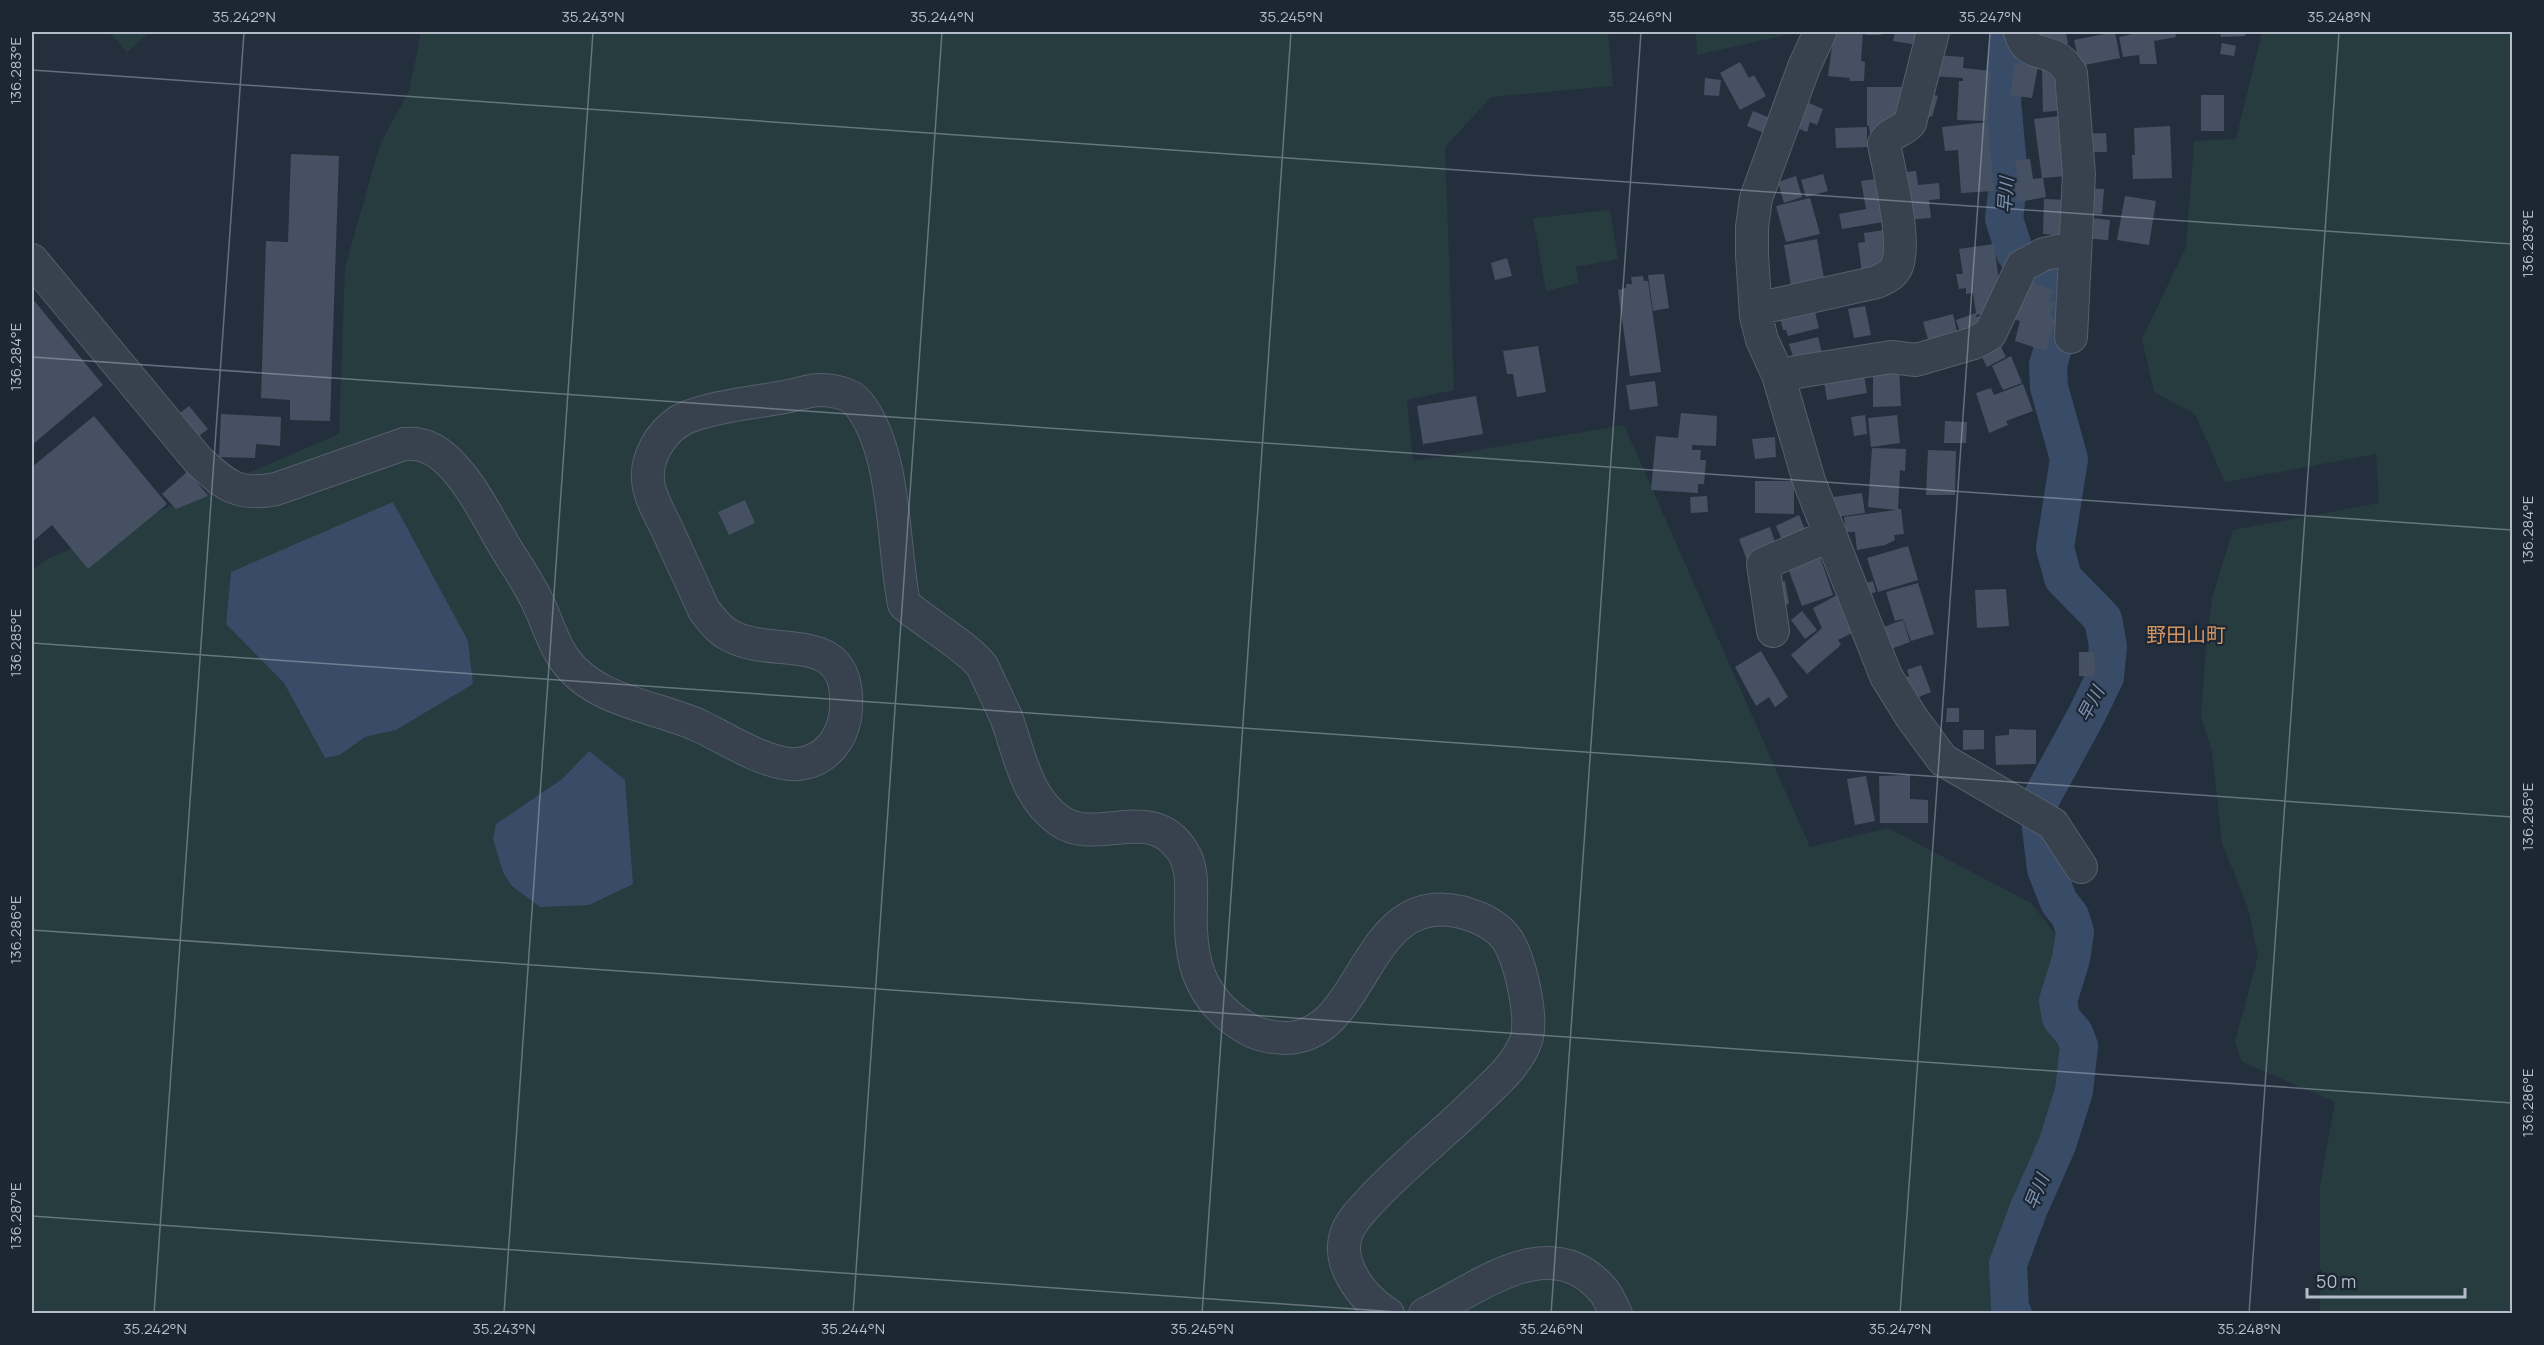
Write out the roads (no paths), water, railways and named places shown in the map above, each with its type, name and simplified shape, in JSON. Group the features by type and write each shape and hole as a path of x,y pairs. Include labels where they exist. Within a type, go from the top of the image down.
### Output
{"street":[{"path":"1820,32 1804,67 1756,198 1752,227 1756,309 1762,339 1778,375 1809,481 1886,676 1912,718 1943,760 2042,817 2081,867"},
{"path":"1756,309 1877,282 1889,276 1896,268 1900,242 1884,144 1890,135 1910,123 1933,32"},
{"path":"2020,32 2026,45 2035,52 2052,55 2063,62 2071,73 2079,174 2071,337"},
{"path":"1778,375 1891,357 1917,360 1974,343 1990,334 2027,263 2044,254 2074,248"},
{"path":"32,260 198,460 218,478 237,490 256,493 276,489 404,444 417,442 450,463 476,498 537,600 565,660 585,680 613,696 684,719 766,758 790,765 811,763 827,753 838,737 845,720 847,697 844,679 832,662 818,651 750,643 729,635 715,624 704,610 654,501 648,480 651,458 662,437 680,421 709,412 820,390 845,394 856,400 867,417 880,447 893,517 904,604 981,665 1005,717 1030,788 1045,807 1063,823 1090,829 1137,825 1155,828 1173,839 1185,854 1191,879 1191,954 1206,989 1227,1015 1248,1029 1264,1036 1296,1038 1312,1031 1329,1018 1347,996 1376,950 1406,918 1430,909 1447,909 1485,920 1503,933 1516,955 1528,1021 1527,1039 1519,1055 1508,1071 1442,1136 1384,1186 1358,1215 1347,1232 1344,1255 1355,1284 1388,1314"},
{"path":"1773,631 1763,564 1831,535"},
{"path":"1425,1314 1490,1278 1526,1265 1554,1263 1572,1267 1590,1278 1604,1290 1616,1314"}],"water":[{"path":"393,502 468,641 473,684 396,730 365,737 340,755 325,758 284,683 226,624 231,572"},
{"path":"589,751 625,780 633,884 589,905 540,907 512,886 503,872 493,839 496,824 562,779"}],"waterway":[{"name":"早川","path":"2009,32 2002,101 2009,177 2004,219 2015,253 2051,286 2063,301 2062,319 2048,365 2049,387 2069,459 2055,548 2063,578 2103,619 2108,646 2105,677 2038,804 2046,869 2059,902 2070,916 2075,932 2071,959 2058,1001 2061,1018 2074,1033 2079,1046 2074,1091 2057,1145 2029,1208 2008,1264 2010,1308 2013,1314"}],"district":[{"name":"野田山町","path":"2186,635"}]}
